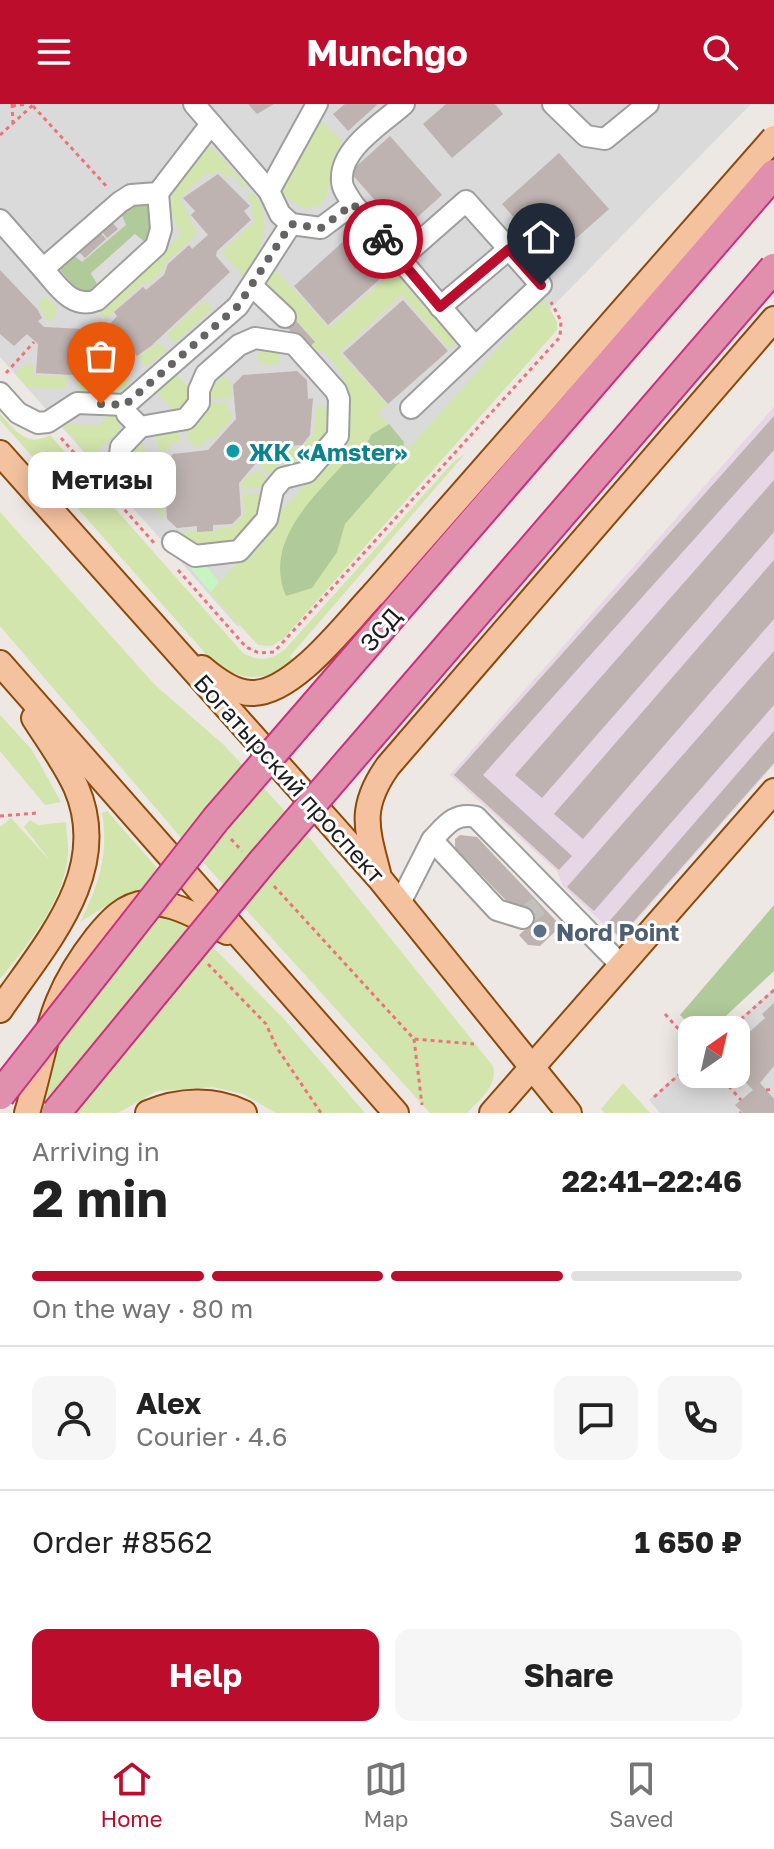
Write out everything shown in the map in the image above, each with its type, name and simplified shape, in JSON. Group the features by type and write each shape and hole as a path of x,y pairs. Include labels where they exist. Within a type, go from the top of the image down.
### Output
{"highway":[{"name":"ЗСД","path":"0,1095 216,819 774,174"},
{"path":"56,1113 263,861 774,268"}],"main road":[{"path":"158,632 209,674 237,690 261,693 280,686 312,659 374,594 774,138"},
{"path":"380,879 366,820 371,794 388,766 774,319"},
{"name":"Богатырский проспект","path":"0,453 380,879 569,1113"},
{"path":"2,665 396,1113"},
{"path":"0,1010 61,922 88,858 82,805 75,786 2,665"},
{"path":"512,1113 536,1075 621,965 774,791"},
{"path":"492,1113 536,1075 774,815"},
{"path":"27,1113 55,1003 71,969 114,915 144,903 167,905 245,941"},
{"path":"148,1113 184,1101 207,1103 244,1113"}],"lane":[{"path":"194,104 269,191 280,214 291,224 321,228 353,204"},
{"path":"269,191 317,104"},
{"path":"404,104 357,145 343,166 341,184 353,204 475,347"},
{"path":"553,104 586,136 605,139 648,104"},
{"path":"0,220 67,297 88,304 97,300 156,246 161,229 158,193 211,124"},
{"path":"43,269 120,202 131,195 158,193"},
{"path":"400,259 466,201 541,285 411,408"},
{"path":"3,383 27,420 48,422 77,403 125,405 238,306 291,224"},
{"path":"440,307 509,249"},
{"path":"252,286 279,312 264,338"},
{"path":"133,471 120,455 121,447 140,427 190,416 199,403 199,390 206,374 239,345 264,338 294,344 336,391 338,436 307,472 283,478 273,490 267,519 239,551 195,556 167,546"},
{"path":"125,405 127,414 140,427"},
{"path":"400,903 432,840 452,819 464,814 476,817 545,900 621,965"},
{"path":"432,840 497,910 523,918"}],"path":[{"path":"13,123 12,105 31,105 120,202"},
{"path":"0,135 31,105"},
{"path":"172,563 246,647 259,653 274,652 560,337 561,321 541,285"},
{"path":"3,383 34,342"},
{"path":"48,422 167,546"},
{"path":"0,816 37,813"},
{"path":"231,839 242,850"},
{"path":"274,886 414,1039 422,1105"},
{"path":"205,961 266,1024 277,1048 321,1113"},
{"path":"745,1016 774,990"},
{"path":"665,1014 678,1028"},
{"path":"414,1039 474,1044"},
{"path":"654,1097 678,1076"},
{"path":"730,1088 741,1100"},
{"path":"766,1090 774,1089"}],"shaded area":[{"path":"0,104 751,104 238,627 0,357"},
{"path":"135,234 146,246 101,285 91,273"},
{"path":"252,303 262,315 239,336 228,324"},
{"path":"225,328 235,339 186,385 174,372"},
{"path":"774,407 774,765 620,939 563,886 557,871 450,775"},
{"path":"774,988 774,1113 660,1113 649,1100 678,1074 678,1088 750,1088 750,1016 743,1016"}],"green space":[{"path":"316,116 343,142 334,156 325,198 320,206 304,209 283,195 283,176"},
{"path":"210,146 246,185 243,188 232,175 226,179 219,170 212,176 207,172 180,198 197,234 164,264 166,266 150,283 142,283 106,319 97,310 182,234 174,221 172,198 183,177"},
{"path":"252,191 263,213 263,235 261,246 244,277 222,252 255,221 250,210 254,206 247,198"},
{"path":"131,202 145,203 151,213 153,228 149,245 135,234 91,274 100,289 91,293 78,291 61,271 61,264 72,254 82,262 126,225 121,213"},
{"path":"358,231 456,343 449,349 402,295 339,352 387,405 378,413 409,448 543,297 557,322 557,330 283,639 271,646 258,645 210,593 347,436 342,373 322,350 316,355 306,350 315,341 261,285 272,266 329,328 384,279 349,239"},
{"path":"46,296 55,306 56,315 48,322 38,303"},
{"path":"204,301 213,308 174,343 167,334"},
{"path":"158,343 167,350 146,367 138,357"},
{"path":"259,349 279,351 280,364 264,365 258,360"},
{"path":"112,361 131,382 120,392 79,390 77,378 111,379"},
{"path":"25,365 34,365 34,375 69,377 65,389 27,387 15,373"},
{"path":"174,372 191,390 193,401 176,413 154,390"},
{"path":"223,377 232,382 231,398 209,399 211,388"},
{"path":"227,402 227,412 232,412 232,418 213,440 209,437 198,449 188,440 187,431 203,418 209,403"},
{"path":"326,406 329,433 303,462 283,466 282,449 302,447 314,434 316,407"},
{"path":"113,413 121,421 118,432 92,456 117,485 128,479 131,504 61,424 99,425"},
{"path":"0,414 16,431 28,438 50,435 242,652 260,659 277,655 287,647 454,461 464,455 290,656 295,661 274,673 254,677 234,674 213,662 0,420"},
{"path":"389,424 404,442 402,459 345,524 337,552 312,588 286,596 281,556 297,519 371,435"},
{"path":"178,430 181,442 172,443 162,455 155,437"},
{"path":"141,443 146,452 151,490 159,490 165,520 144,499 140,462 134,451"},
{"path":"271,449 277,449 279,468 268,474 261,467 264,463 261,460"},
{"path":"258,470 266,477 261,488 242,489 242,483 251,472 254,474"},
{"path":"259,493 258,513 232,543 193,546 181,535 181,531 215,532 215,529 232,527 244,515 242,494"},
{"path":"0,512 155,685 225,746 314,843 493,1066 490,1086 467,1113 430,1113 183,840 0,626"},
{"path":"194,564 205,564 219,582 211,592 190,568"},
{"path":"0,715 32,750 61,802 45,805 0,751"},
{"path":"107,811 186,901 145,891 111,903 80,922 101,869 104,842 102,813"},
{"path":"11,818 51,862 24,827 30,820 38,825 66,822 68,854 53,904 0,979 0,827"},
{"path":"774,905 774,971 726,1016 680,1015"},
{"path":"153,912 190,924 284,1019 365,1113 276,1113 243,1094 213,1087 157,1091 118,1113 39,1113 66,995"},
{"path":"623,1083 650,1113 605,1113 601,1109"}],"building":[{"path":"248,104 274,104 257,114"},
{"path":"345,104 378,104 348,131 333,114"},
{"path":"446,104 495,104 503,114 452,158 423,124"},
{"path":"390,136 442,195 402,231 350,172"},
{"path":"559,153 609,209 552,260 502,204"},
{"path":"218,174 250,206 244,211 251,220 217,251 216,256 230,272 151,346 137,356 127,346 111,360 110,377 36,373 38,344 27,334 14,346 0,334 0,270 38,310 42,318 38,321 44,327 105,330 117,316 114,312 143,287 146,290 164,275 168,264 189,245 192,249 208,235 191,215 195,211 183,198"},
{"path":"108,218 118,229 107,238 98,227"},
{"path":"97,229 106,239 85,258 75,248"},
{"path":"346,239 381,278 328,325 294,286"},
{"path":"403,300 448,351 388,404 343,353"},
{"path":"289,313 315,342 306,350 281,320"},
{"name":"ЖК «Amster»","path":"297,371 307,380 308,399 313,398 310,435 302,445 270,447 239,483 241,515 232,524 213,525 213,531 197,532 197,526 177,528 167,519 166,501 161,501 164,465 173,454 208,450 236,419 233,385 243,375"},
{"path":"774,416 774,450 483,775 572,856 559,870 454,775"},
{"path":"774,480 774,532 542,798 515,775"},
{"path":"774,560 774,619 583,839 554,814"},
{"path":"774,651 774,705 594,911 567,887"},
{"path":"774,731 774,763 620,937 606,925"},
{"path":"460,835 477,837 561,926 540,946 528,945 519,935 530,925 455,848 455,839"},
{"path":"774,1003 774,1066 760,1083 774,1099 774,1113 743,1113 735,1105 753,1090 750,1087 750,1031 765,1018 762,1014"}],"tunnel":[{"path":"523,918 540,905"}],"way so far":[{"path":"101,404 125,405 238,306 248,295 291,224 321,228 353,204 383,239"}],"place":[{"name":"Метизы","path":"101,404"},
{"name":"ЖК «Amster»","path":"233,451"},
{"name":"Nord Point","path":"540,931"}],"route":[{"path":"383,239 440,307 509,249 541,285"}]}
